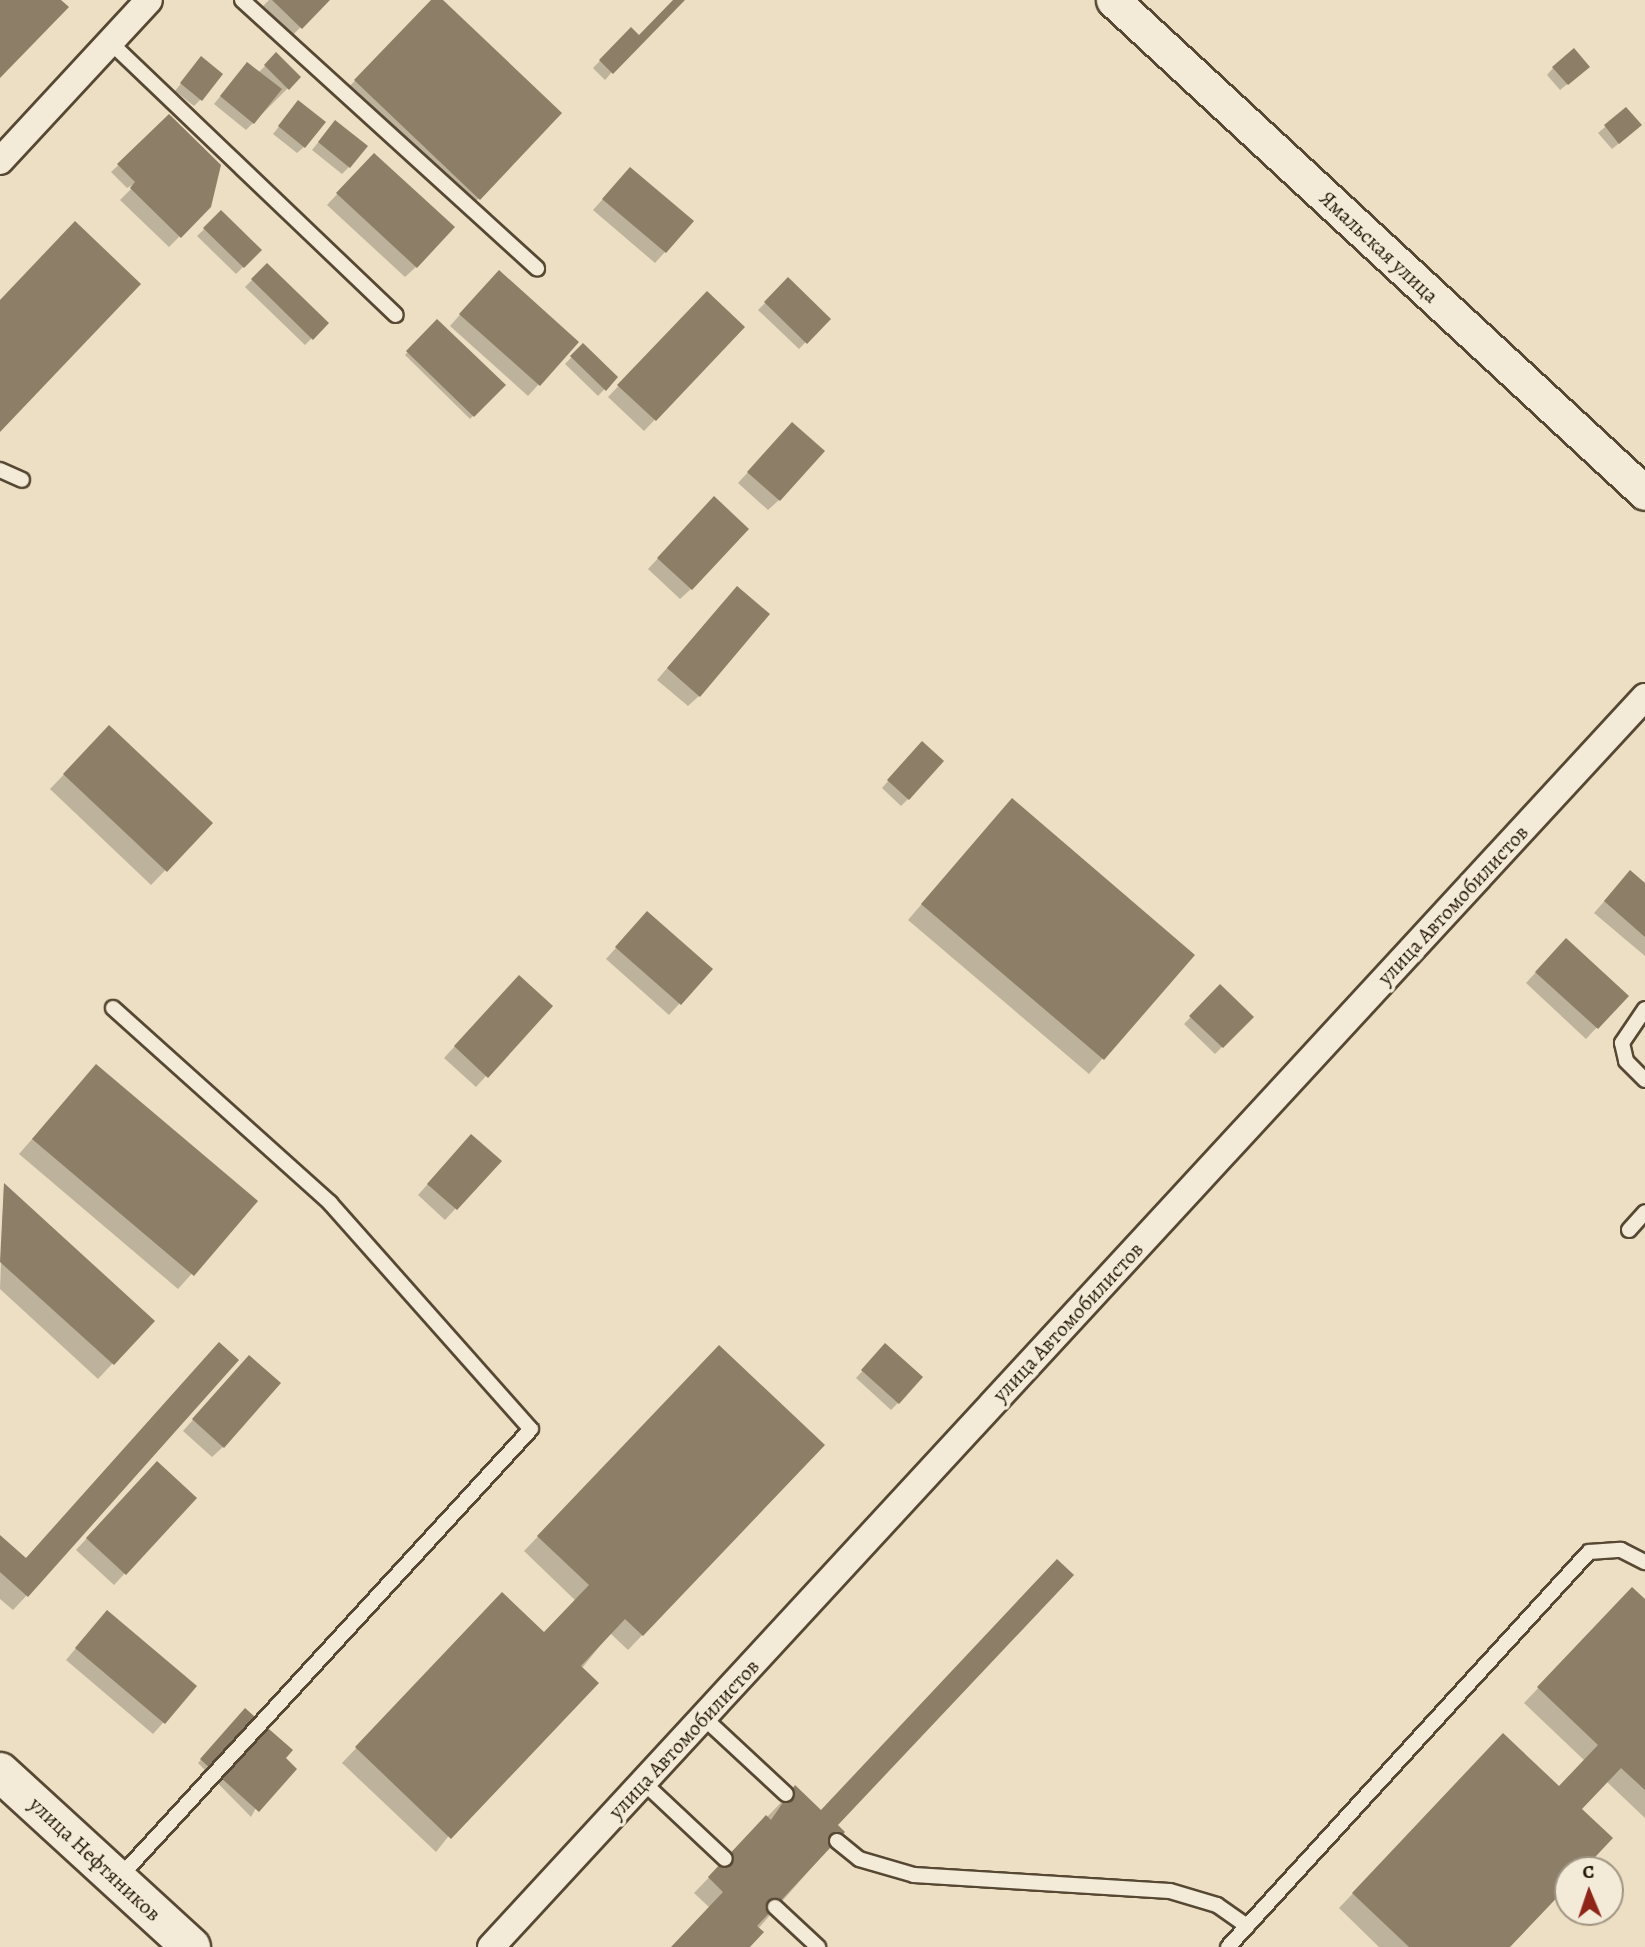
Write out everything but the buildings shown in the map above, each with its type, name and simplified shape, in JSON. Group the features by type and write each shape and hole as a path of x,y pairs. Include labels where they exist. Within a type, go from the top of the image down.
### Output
{"main road":[{"name":"улица Нефтяников","path":"0,1772 191,1947"}],"street":[{"path":"0,161 149,0"},
{"name":"Ямальская улица","path":"1113,0 1645,494"},
{"name":"улица Автомобилистов","path":"491,1947 1645,697"}],"lane":[{"path":"242,0 537,268"},
{"path":"110,42 396,315"},
{"path":"0,470 22,481"},
{"path":"113,1008 330,1203 531,1429 117,1880"},
{"path":"1645,1009 1622,1043 1626,1061 1645,1080"},
{"path":"1629,1230 1645,1212"},
{"path":"1228,1947 1589,1552 1621,1550 1645,1562"},
{"path":"703,1717 786,1794"},
{"path":"643,1782 725,1859"},
{"path":"837,1841 859,1859 914,1875 1170,1891 1217,1905 1247,1926"},
{"path":"775,1907 818,1947"}]}
